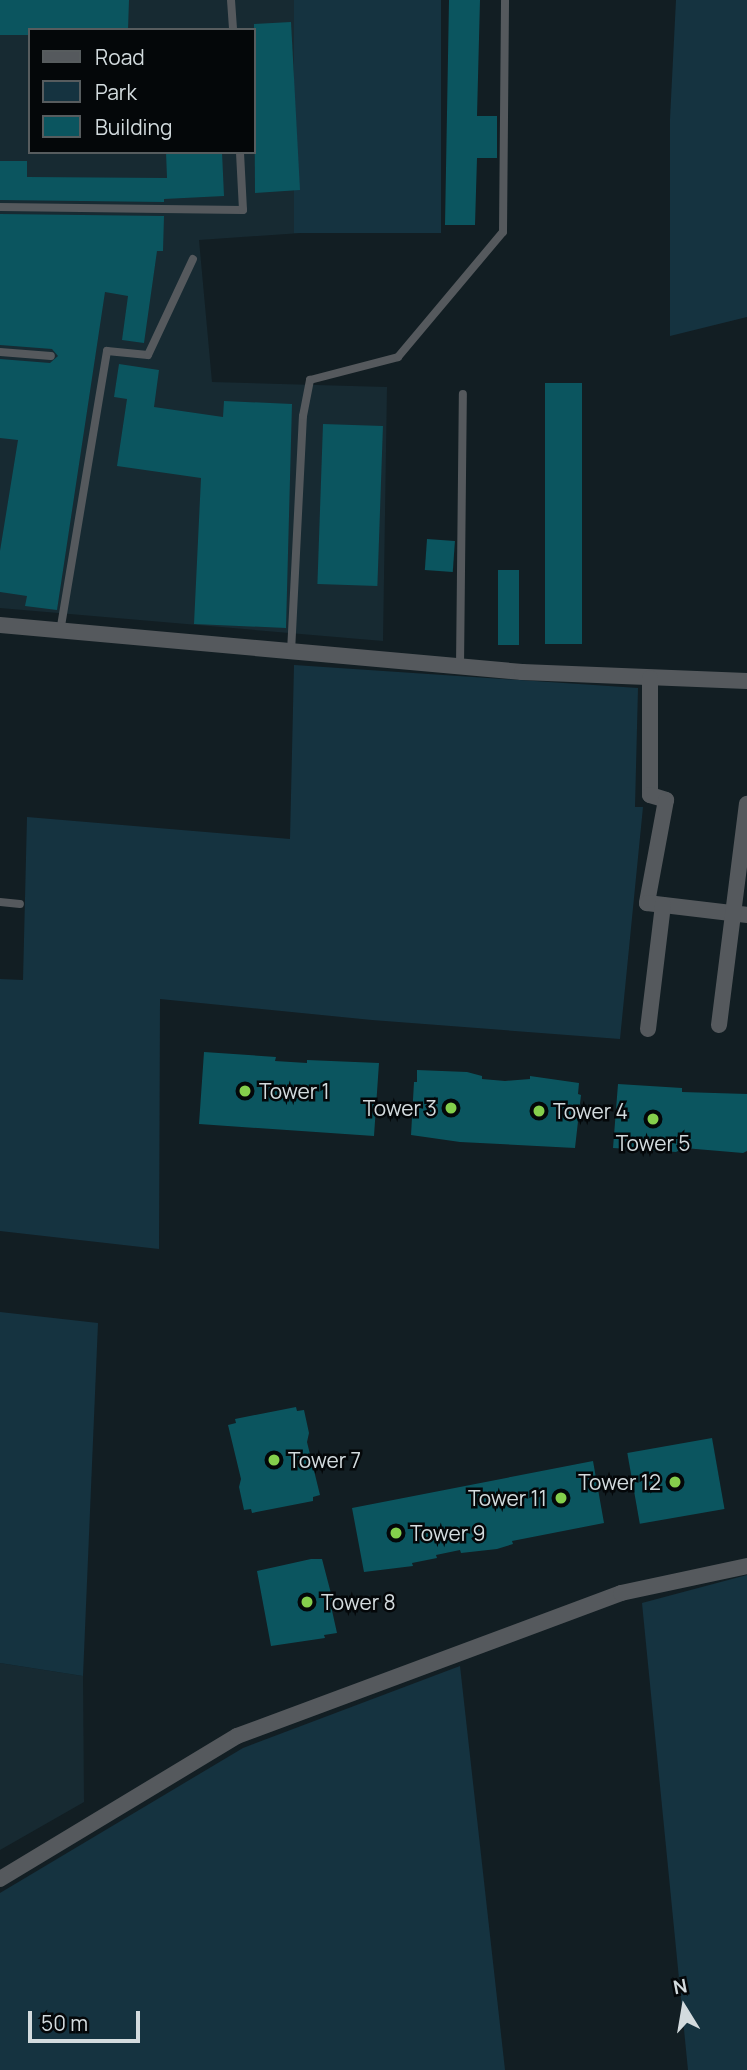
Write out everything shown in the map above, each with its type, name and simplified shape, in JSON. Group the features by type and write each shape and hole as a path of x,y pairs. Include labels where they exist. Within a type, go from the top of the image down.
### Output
{"street":[{"path":"0,625 460,667 747,681"},
{"path":"650,678 650,795 666,800 647,903 740,914"},
{"path":"719,1025 740,914 747,804"},
{"path":"648,1029 663,905"},
{"path":"0,1879 237,1737 621,1593 747,1566"}],"lane":[{"path":"232,0 233,28"},
{"path":"291,652 303,416 310,380 398,357 503,232 505,0"},
{"path":"0,207 243,210 240,154"},
{"path":"60,632 107,351 148,355 193,259"},
{"path":"0,352 51,356"},
{"path":"460,667 463,394"},
{"path":"0,902 20,904"}],"shaded area":[{"path":"0,0 294,0 301,233 199,240 212,382 387,387 383,641 0,608"},
{"path":"0,1663 83,1676 84,1802 0,1850"}],"green space":[{"path":"294,0 441,0 441,233 294,233"},
{"path":"676,0 747,0 747,317 670,336 670,119"},
{"path":"294,665 638,688 635,807 643,807 620,1039 372,1020 160,999 159,1249 0,1231 0,979 23,980 27,817 290,839"},
{"path":"0,1312 98,1323 83,1676 0,1663"},
{"path":"747,1575 747,2070 688,2070 642,1603"},
{"path":"460,1666 505,2070 0,2070 0,1893 243,1748"}],"building":[{"path":"0,0 129,0 128,28 28,28 28,35 0,35"},
{"path":"449,0 480,0 477,116 497,116 497,158 477,158 475,225 445,225"},
{"path":"291,22 300,190 255,193 254,24"},
{"path":"166,154 222,154 224,196 164,199 164,202 0,200 0,161 27,161 27,177 167,178"},
{"path":"0,214 164,216 163,251 157,251 144,343 122,340 128,296 105,292 57,610 25,606 27,596 0,592 0,551 18,440 0,438 0,359 50,363 58,356 52,349 0,345"},
{"path":"119,364 159,370 154,407 223,417 224,401 292,404 286,628 194,624 201,478 117,466 127,399 114,397"},
{"path":"545,383 582,383 582,644 545,644"},
{"path":"323,424 383,426 377,586 317,584"},
{"path":"427,539 455,541 453,572 425,570"},
{"path":"498,570 519,570 519,645 498,645"},
{"path":"204,1052 276,1057 275,1061 379,1063 374,1136 199,1124"},
{"path":"417,1070 467,1072 482,1076 482,1079 505,1081 530,1079 530,1076 579,1083 578,1094 581,1095 575,1148 460,1142 411,1135"},
{"path":"618,1084 682,1088 682,1092 747,1094 747,1151 743,1153 684,1148 676,1152 613,1148"},
{"name":"Tower 7","path":"296,1407 297,1411 304,1410 309,1433 307,1442 320,1495 313,1497 313,1501 252,1513 251,1509 244,1510 239,1487 241,1479 228,1425 236,1423 235,1419"},
{"name":"Tower 12","path":"712,1438 725,1509 640,1524 627,1453"},
{"path":"593,1461 604,1523 512,1541 513,1544 497,1549 461,1553 460,1550 412,1563 413,1566 364,1572 352,1508"},
{"name":"Tower 8","path":"322,1559 334,1605 331,1606 337,1633 324,1635 325,1638 271,1646 257,1571"}],"place":[{"name":"Tower 1","path":"245,1091"},
{"name":"Tower 3","path":"451,1108"},
{"name":"Tower 4","path":"539,1111"},
{"name":"Tower 5","path":"653,1119"},
{"name":"Tower 7","path":"274,1460"},
{"name":"Tower 12","path":"675,1482"},
{"name":"Tower 11","path":"561,1498"},
{"name":"Tower 9","path":"396,1533"},
{"name":"Tower 8","path":"307,1602"}]}
